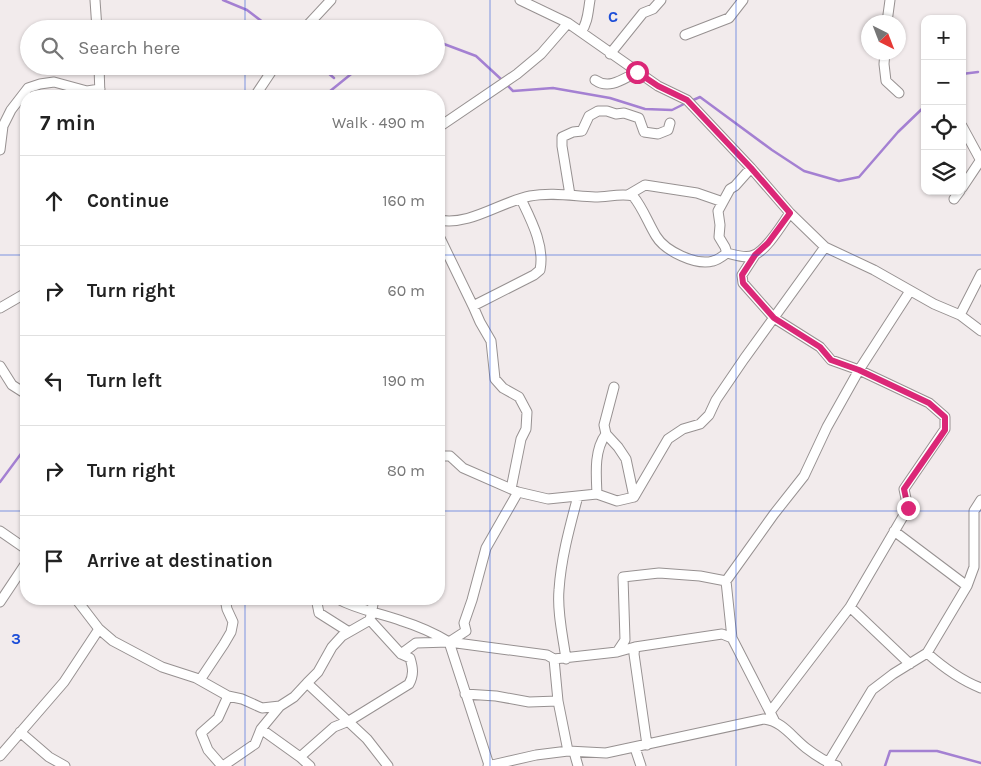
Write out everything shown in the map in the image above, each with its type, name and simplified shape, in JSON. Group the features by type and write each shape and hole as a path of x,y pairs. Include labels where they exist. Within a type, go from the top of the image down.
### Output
{"street":[{"path":"95,0 96,20"},
{"path":"312,20 330,0"},
{"path":"520,0 568,23 658,86 690,103 790,213 825,247 874,270 934,304 960,315 981,331"},
{"path":"580,32 584,28 588,17 590,0"},
{"path":"610,54 643,13 653,9 660,0"},
{"path":"685,35 729,18 744,0"},
{"path":"888,15 890,0"},
{"path":"445,123 517,74 541,54 568,23"},
{"path":"884,60 886,81 899,93"},
{"path":"595,80 602,84 611,84 637,72"},
{"path":"99,75 100,90"},
{"path":"260,90 269,75"},
{"path":"26,90 40,84 54,82 81,90"},
{"path":"0,150 2,126 20,98"},
{"path":"570,195 562,137 573,132 582,131 589,116 598,111 616,114 624,113 638,118 644,132 658,134 668,130 670,123"},
{"path":"966,133 981,161 966,182"},
{"path":"726,254 725,247 719,237 718,211 730,189 736,186 751,168"},
{"path":"628,195 644,185 697,193 723,202"},
{"path":"445,221 462,220 521,199 550,194 596,197 628,195 633,196 640,204 657,238 670,249 694,261 713,261 726,254 742,257 755,255"},
{"path":"954,199 957,195"},
{"path":"473,306 534,275 540,270 542,260 533,223 521,199"},
{"path":"370,616 402,621 449,642 489,766 536,755 571,751 606,753 635,748 772,716 850,607 908,508 904,489 945,430 945,417 929,403 859,370 831,360 820,347 774,318 743,283 742,275 755,255 768,243 790,213"},
{"path":"445,456 450,456 463,468 514,491 548,499 597,494 617,501 634,497 668,439 683,429 700,424 709,415 716,400 744,359 825,247"},
{"path":"445,248 491,341 495,379 503,388 519,397 527,412 526,429 521,439 514,491 486,548 464,622 466,631 449,642"},
{"path":"960,315 981,274"},
{"path":"910,291 859,370 804,476 726,581 732,638 772,716 806,748 831,765 872,690 893,674 927,653 967,586 974,568 974,511 981,500"},
{"path":"0,308 20,296"},
{"path":"0,366 12,384 20,390"},
{"path":"614,387 604,425 606,434 618,447 626,460 634,497"},
{"path":"597,494 597,459 600,442 606,434"},
{"path":"566,658 558,603 558,590 570,525 578,496"},
{"path":"0,531 20,545"},
{"path":"894,531 967,586"},
{"path":"0,602 20,573"},
{"path":"617,652 625,640 623,577 659,573 700,576 726,581"},
{"path":"81,605 99,629 113,641 162,667 200,680 228,696 242,699 262,708 280,706"},
{"path":"200,680 231,632 233,622 226,605"},
{"path":"317,605 319,613 349,632"},
{"path":"300,757 334,728 349,722 409,684 412,678 413,668 410,658 401,654 370,616 351,605"},
{"path":"228,696 218,718 201,733 208,750 222,766 255,744 261,729 280,706 294,697 318,672 332,647 342,636 370,616 373,605"},
{"path":"850,607 910,664"},
{"path":"0,756 64,682 99,629"},
{"path":"401,654 416,643 449,642 546,655 554,659 617,652 635,647 722,634 732,638"},
{"path":"635,647 634,654 647,745"},
{"path":"927,653 944,668 966,682 981,688"},
{"path":"554,659 558,700 571,751 578,766"},
{"path":"307,683 367,739 388,766"},
{"path":"466,694 496,696 529,702 558,700"},
{"path":"261,729 310,766"},
{"path":"20,732 49,757 65,766"},
{"path":"635,748 642,766"}],"waterway":[{"path":"223,0 247,10 260,20"},
{"path":"445,44 476,56 502,80"},
{"path":"966,74 978,72"},
{"path":"330,75 334,78"},
{"path":"331,90 350,75"},
{"path":"506,84 513,91 553,88 610,98 645,109 672,110 686,103"},
{"path":"691,101 700,97 804,171 839,181 859,177 898,132 921,110"},
{"path":"0,482 20,455"},
{"path":"885,766 890,751 937,751 981,763"}],"route":[{"path":"637,72 658,86 687,100 790,213 768,243 755,255 742,275 743,283 763,307 774,318 820,347 831,360 859,370 929,403 945,417 945,430 932,452 904,489 908,508"}]}
